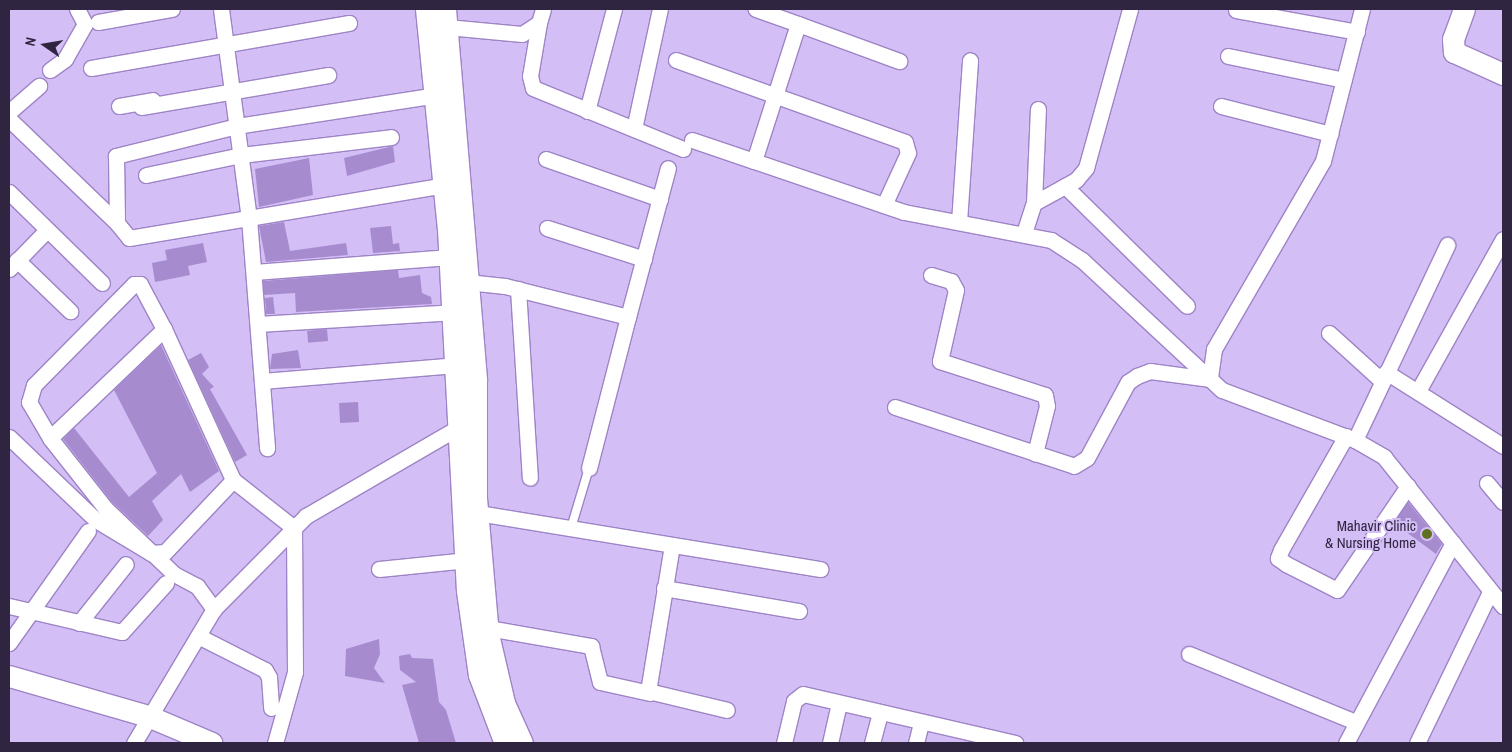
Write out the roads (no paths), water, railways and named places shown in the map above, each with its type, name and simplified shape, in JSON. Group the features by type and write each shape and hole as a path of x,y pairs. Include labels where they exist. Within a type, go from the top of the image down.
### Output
{"main road":[{"path":"426,9 437,95 445,185 457,428 479,675 505,743"},
{"path":"1464,9 1453,39 1454,52 1503,74"},
{"path":"446,18 476,381 478,513 488,628 497,679 522,743"},
{"path":"9,676 179,743"},
{"path":"9,689 142,729 212,743"}],"street":[{"path":"50,70 65,59 85,24 77,9"},
{"path":"98,22 172,9"},
{"path":"221,9 250,218 267,448"},
{"path":"587,111 614,9"},
{"path":"634,129 660,9"},
{"path":"756,9 899,61"},
{"path":"1034,203 1064,186 1086,168 1130,9"},
{"path":"1210,379 1214,348 1323,160 1362,9"},
{"path":"1236,10 1357,32"},
{"path":"541,16 530,83 587,111 634,129 754,162 884,205 1051,240 1082,260 1210,379 1231,394 1350,438 1384,457 1503,606"},
{"path":"446,18 522,34 541,16"},
{"path":"91,68 348,24"},
{"path":"754,162 798,24"},
{"path":"1228,56 1344,80"},
{"path":"676,60 908,145 884,205"},
{"path":"959,222 970,60"},
{"path":"118,106 232,86 328,75"},
{"path":"9,112 39,86"},
{"path":"141,106 232,86"},
{"path":"117,223 116,156 237,126 437,95"},
{"path":"1221,106 1330,134"},
{"path":"1024,233 1034,203 1038,109"},
{"path":"9,119 117,223 129,238 445,185"},
{"path":"146,175 241,154 392,137"},
{"path":"546,159 660,199"},
{"path":"589,468 668,168"},
{"path":"1064,186 1187,306"},
{"path":"9,192 102,283"},
{"path":"547,228 644,259"},
{"path":"47,230 13,264 70,311"},
{"path":"1418,391 1503,239"},
{"path":"1408,486 1337,590 1278,558 1280,550 1350,438 1384,377 1447,245"},
{"path":"254,272 449,256"},
{"path":"931,275 951,281 956,290 940,361 1045,395 1047,406 1035,454"},
{"path":"467,282 518,290 628,317"},
{"path":"214,609 197,586 174,574 105,508 50,438 29,402 34,386 134,284 144,287 233,480 294,528"},
{"path":"518,290 530,478"},
{"path":"258,324 452,312"},
{"path":"50,438 164,330"},
{"path":"1329,333 1384,377 1418,391 1503,446"},
{"path":"262,381 455,365"},
{"path":"896,407 1074,466 1087,458 1128,382 1137,376 1150,371 1210,379"},
{"path":"142,729 214,609 306,516 457,428"},
{"path":"9,437 96,520 151,553 165,552 233,480"},
{"path":"1487,483 1503,502"},
{"path":"478,513 820,569"},
{"path":"275,743 295,672 294,528"},
{"path":"9,643 88,531"},
{"path":"1346,743 1452,543"},
{"path":"650,694 664,588 672,545"},
{"path":"379,569 468,560"},
{"path":"79,623 126,564"},
{"path":"9,606 30,613 126,632 166,583"},
{"path":"664,588 799,611"},
{"path":"1417,743 1490,592"},
{"path":"488,628 591,646 600,682 727,710"},
{"path":"198,636 265,670 270,677 271,708"},
{"path":"1189,654 1356,722"},
{"path":"784,743 797,695 921,723 962,738 1015,743"},
{"path":"830,743 839,703"},
{"path":"872,743 880,713"},
{"path":"916,743 921,723"}],"lane":[{"path":"571,528 589,468"}],"place":[{"name":"Mahavir Clinic & Nursing Home","path":"1427,534"}]}
